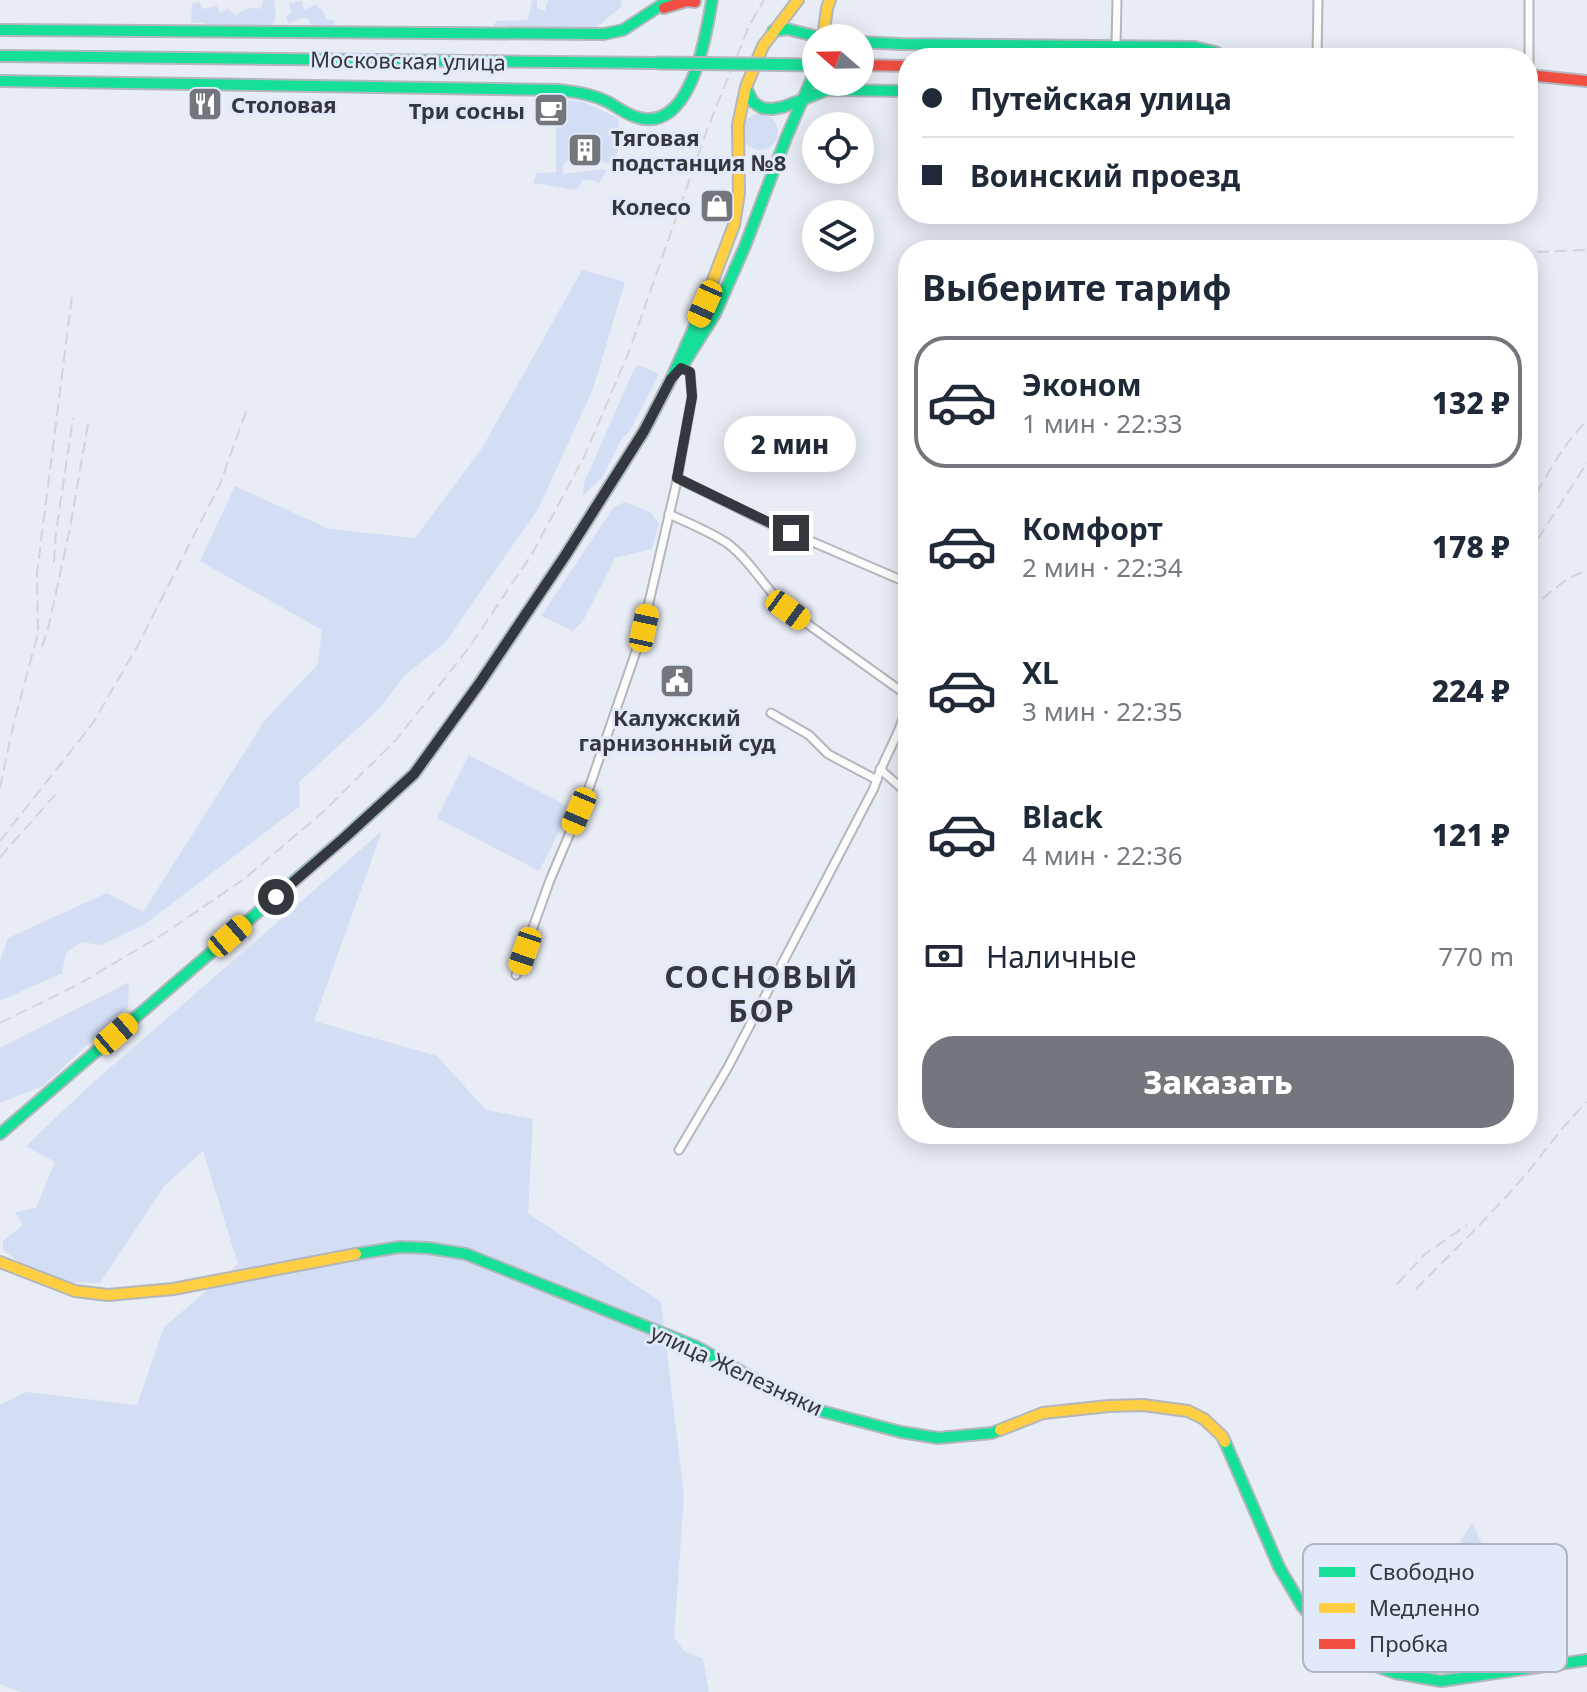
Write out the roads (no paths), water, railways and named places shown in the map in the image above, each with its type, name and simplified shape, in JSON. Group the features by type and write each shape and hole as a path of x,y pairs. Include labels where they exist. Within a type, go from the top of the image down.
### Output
{"street":[{"path":"0,30 604,34 623,30 669,0"},
{"path":"0,1134 414,774 479,684 644,431 671,379 705,304 734,225 739,193 738,125 746,87 763,46 798,0"},
{"path":"826,24 830,0"},
{"path":"1116,45 1117,0"},
{"path":"1317,48 1318,0"},
{"path":"1529,0 1529,48"},
{"path":"0,81 534,89 587,94 635,117 655,119 674,110 681,101 699,60 708,26 702,1 687,1 655,11"},
{"path":"773,31 787,29 802,33"},
{"path":"874,43 1202,48"},
{"name":"Московская улица","path":"0,56 802,67"},
{"path":"874,65 898,66"},
{"path":"1538,76 1587,81"},
{"path":"746,87 753,101 770,109 793,105 827,90 898,91"},
{"path":"671,379 715,314 805,98"},
{"path":"516,975 550,880 589,788 641,637 692,397 690,372 681,368"},
{"path":"677,478 764,521 898,579"},
{"path":"669,514 728,544 788,610 898,689"},
{"path":"771,713 809,735 828,754 877,780"},
{"path":"679,1150 727,1069 874,788 898,730"},
{"path":"880,769 898,785"},
{"name":"улица Железняки","path":"1,1262 75,1291 108,1295 173,1289 391,1247 444,1250 466,1254 697,1347 785,1396 817,1410 901,1432 938,1438 992,1433 1043,1413 1109,1406 1143,1405 1188,1411 1204,1419 1222,1436 1279,1567 1303,1607"},
{"name":"улица Железняки","path":"1567,1663 1587,1660"},
{"name":"улица Железняки","path":"1392,1672 1454,1684 1510,1672"}],"railway":[{"path":"0,1023 79,984 165,933 244,879 323,812 396,740 468,649 532,554 584,457 630,349 708,127 749,26 764,0"},
{"path":"1538,252 1587,250"},
{"path":"0,788 38,633 37,573 72,296"},
{"path":"0,841 93,723 138,645 220,484 248,406"},
{"path":"54,562 73,418"},
{"path":"42,647 70,528 89,418"},
{"path":"1538,492 1562,451 1587,421"},
{"path":"1538,539 1587,463"},
{"path":"1538,602 1567,579 1587,570"},
{"path":"0,857 55,795"},
{"path":"1416,1289 1507,1196 1587,1102"},
{"path":"1397,1284 1425,1254 1467,1225"}],"place":[{"name":"Столовая","path":"205,104"},
{"name":"Три сосны","path":"551,110"},
{"name":"Тяговая подстанция №8","path":"585,150"},
{"name":"Колесо","path":"717,206"},
{"name":"Калужский гарнизонный суд","path":"677,681"}],"district":[{"name":"СОСНОВЫЙ БОР","path":"762,993"}]}
